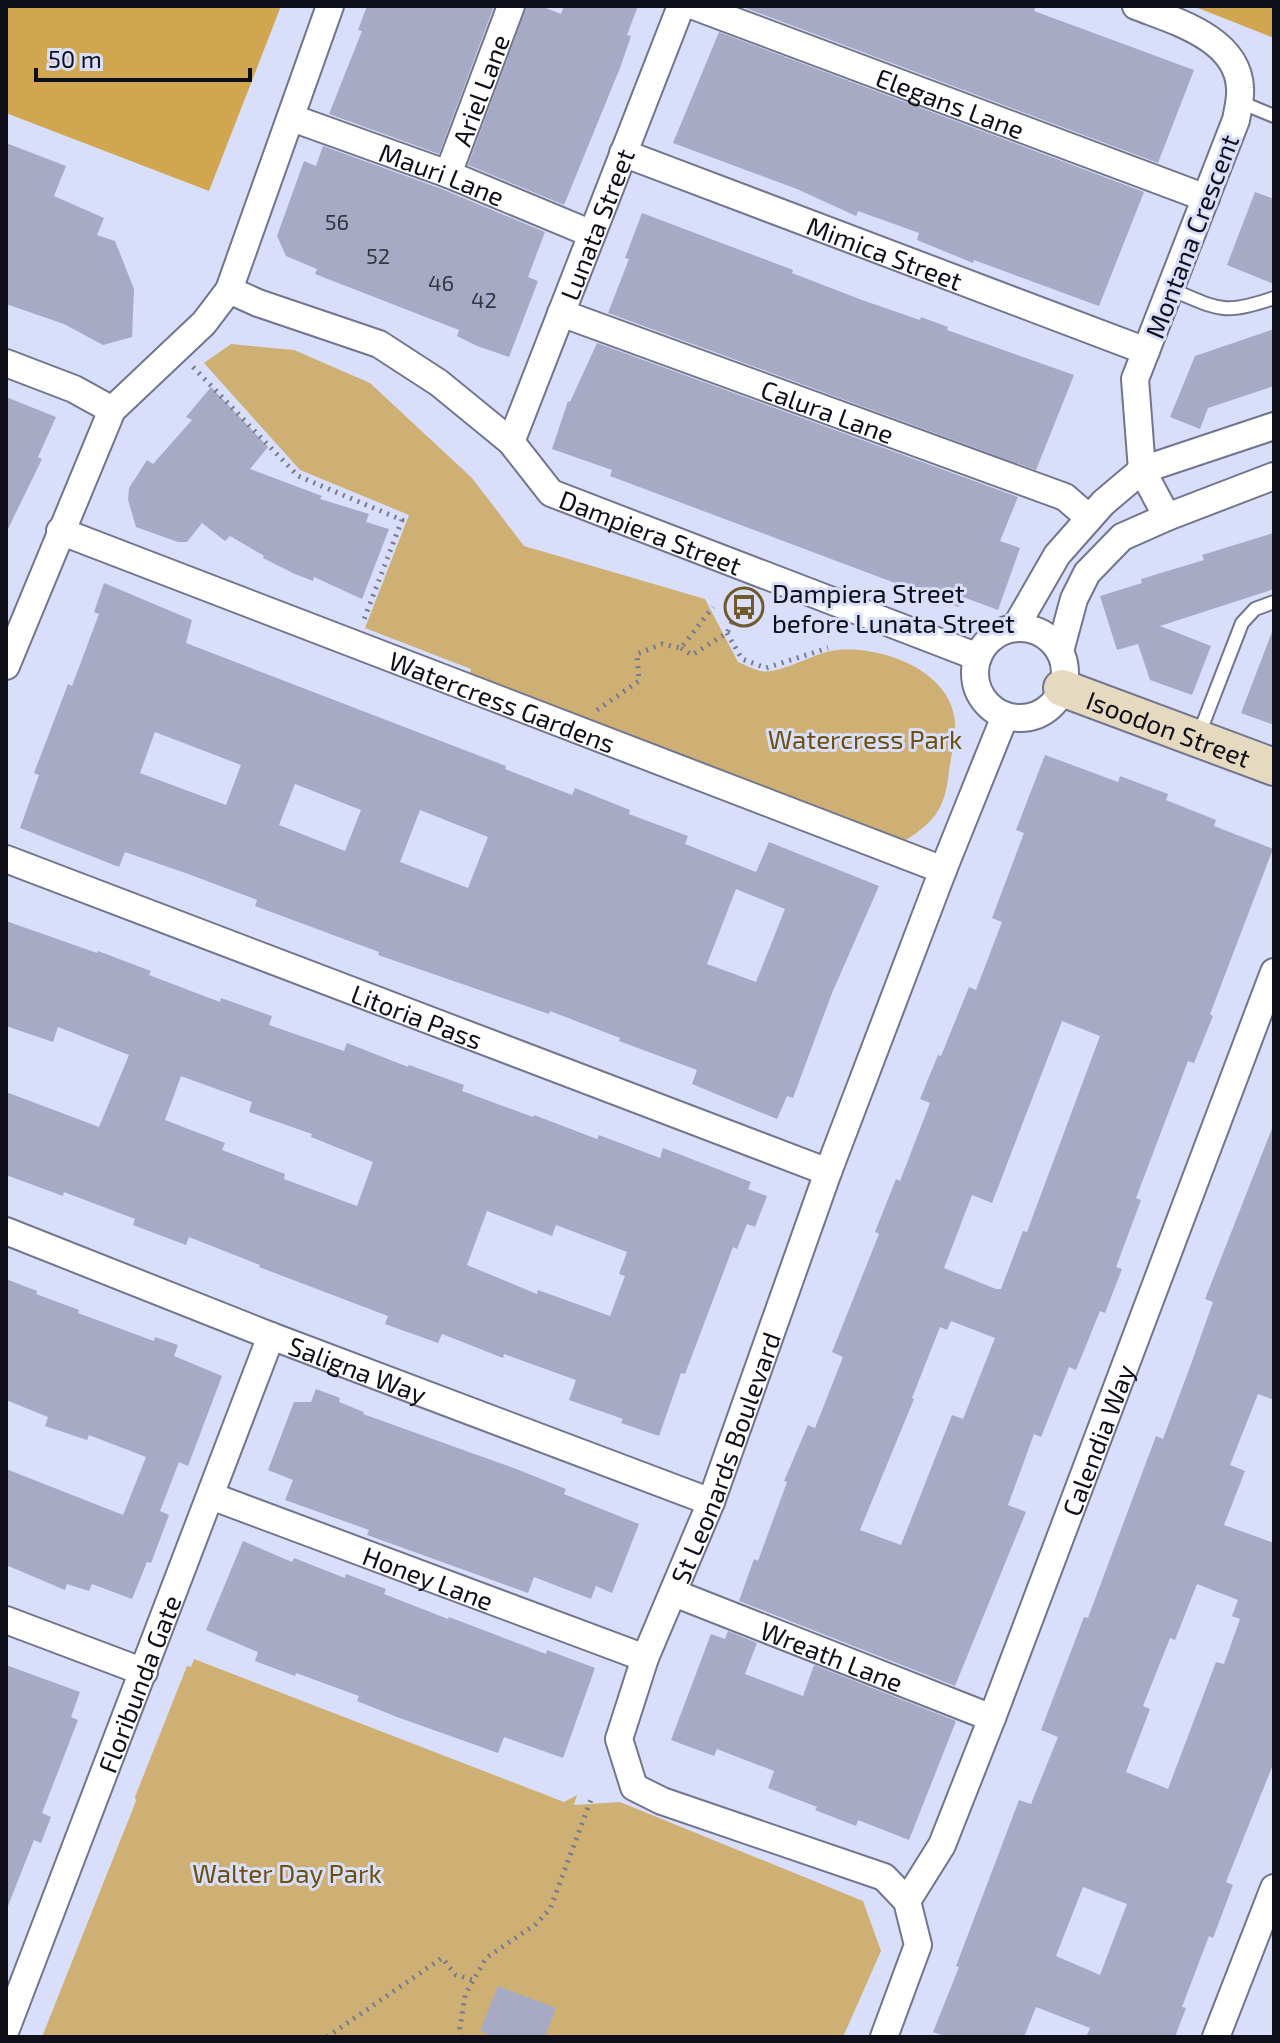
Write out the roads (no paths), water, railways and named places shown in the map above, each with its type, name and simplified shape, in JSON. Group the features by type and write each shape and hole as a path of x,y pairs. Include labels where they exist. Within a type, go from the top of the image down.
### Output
{"street":[{"path":"6,666 112,410 204,323 229,290 330,6"},
{"name":"Ariel Lane","path":"448,174 511,6"},
{"name":"Lunata Street","path":"511,442 681,6"},
{"name":"Elegans Lane","path":"694,6 1206,198"},
{"name":"Montana Crescent","path":"1136,6 1195,29 1227,52 1240,85 1236,120 1135,379 1142,470 1167,517"},
{"name":"Mauri Lane","path":"292,118 448,174 592,234"},
{"name":"Mimica Street","path":"623,153 1146,351"},
{"name":"Dampiera Street","path":"229,290 258,303 379,344 439,383 511,442 551,493 978,657"},
{"name":"Calura Lane","path":"561,313 1065,497 1089,518"},
{"path":"6,363 74,389 112,410"},
{"path":"1015,628 1057,555 1103,503 1142,470 1274,426"},
{"path":"1060,651 1074,599 1087,573 1122,537 1274,476"},
{"name":"Watercress Gardens","path":"60,531 943,870"},
{"path":"1015,628 1041,632 1060,651 1065,663 1062,688 1054,703 1040,714 1023,718 1005,716 991,708 981,696 975,680 978,657 992,637 1015,628"},
{"name":"Isoodon Street","path":"1062,688 1274,767"},
{"name":"St Leonards Boulevard","path":"907,1901 884,1877 662,1801 634,1787 619,1739 645,1658 711,1502 828,1172 1005,716"},
{"name":"Litoria Pass","path":"6,859 828,1172"},
{"name":"Calendia Way","path":"907,1901 942,1845 1274,972"},
{"name":"Saligna Way","path":"6,1231 271,1336 711,1502"},
{"name":"Floribunda Gate","path":"6,2029 271,1336"},
{"name":"Honey Lane","path":"211,1496 645,1658"},
{"name":"Wreath Lane","path":"674,1593 992,1718"},
{"path":"6,1620 144,1672"},
{"path":"1216,2037 1274,1888"},
{"path":"884,2037 918,1945 907,1901"}],"lane":[{"path":"1239,102 1274,116"},
{"path":"1170,289 1220,309 1240,310 1274,298"},
{"path":"1198,737 1242,623 1255,609 1274,602"}],"place":[{"name":"Dampiera Street before Lunata Street","path":"744,607"}],"park label":[{"name":"Watercress Park","path":"865,738"},
{"name":"Walter Day Park","path":"287,1872"}]}
